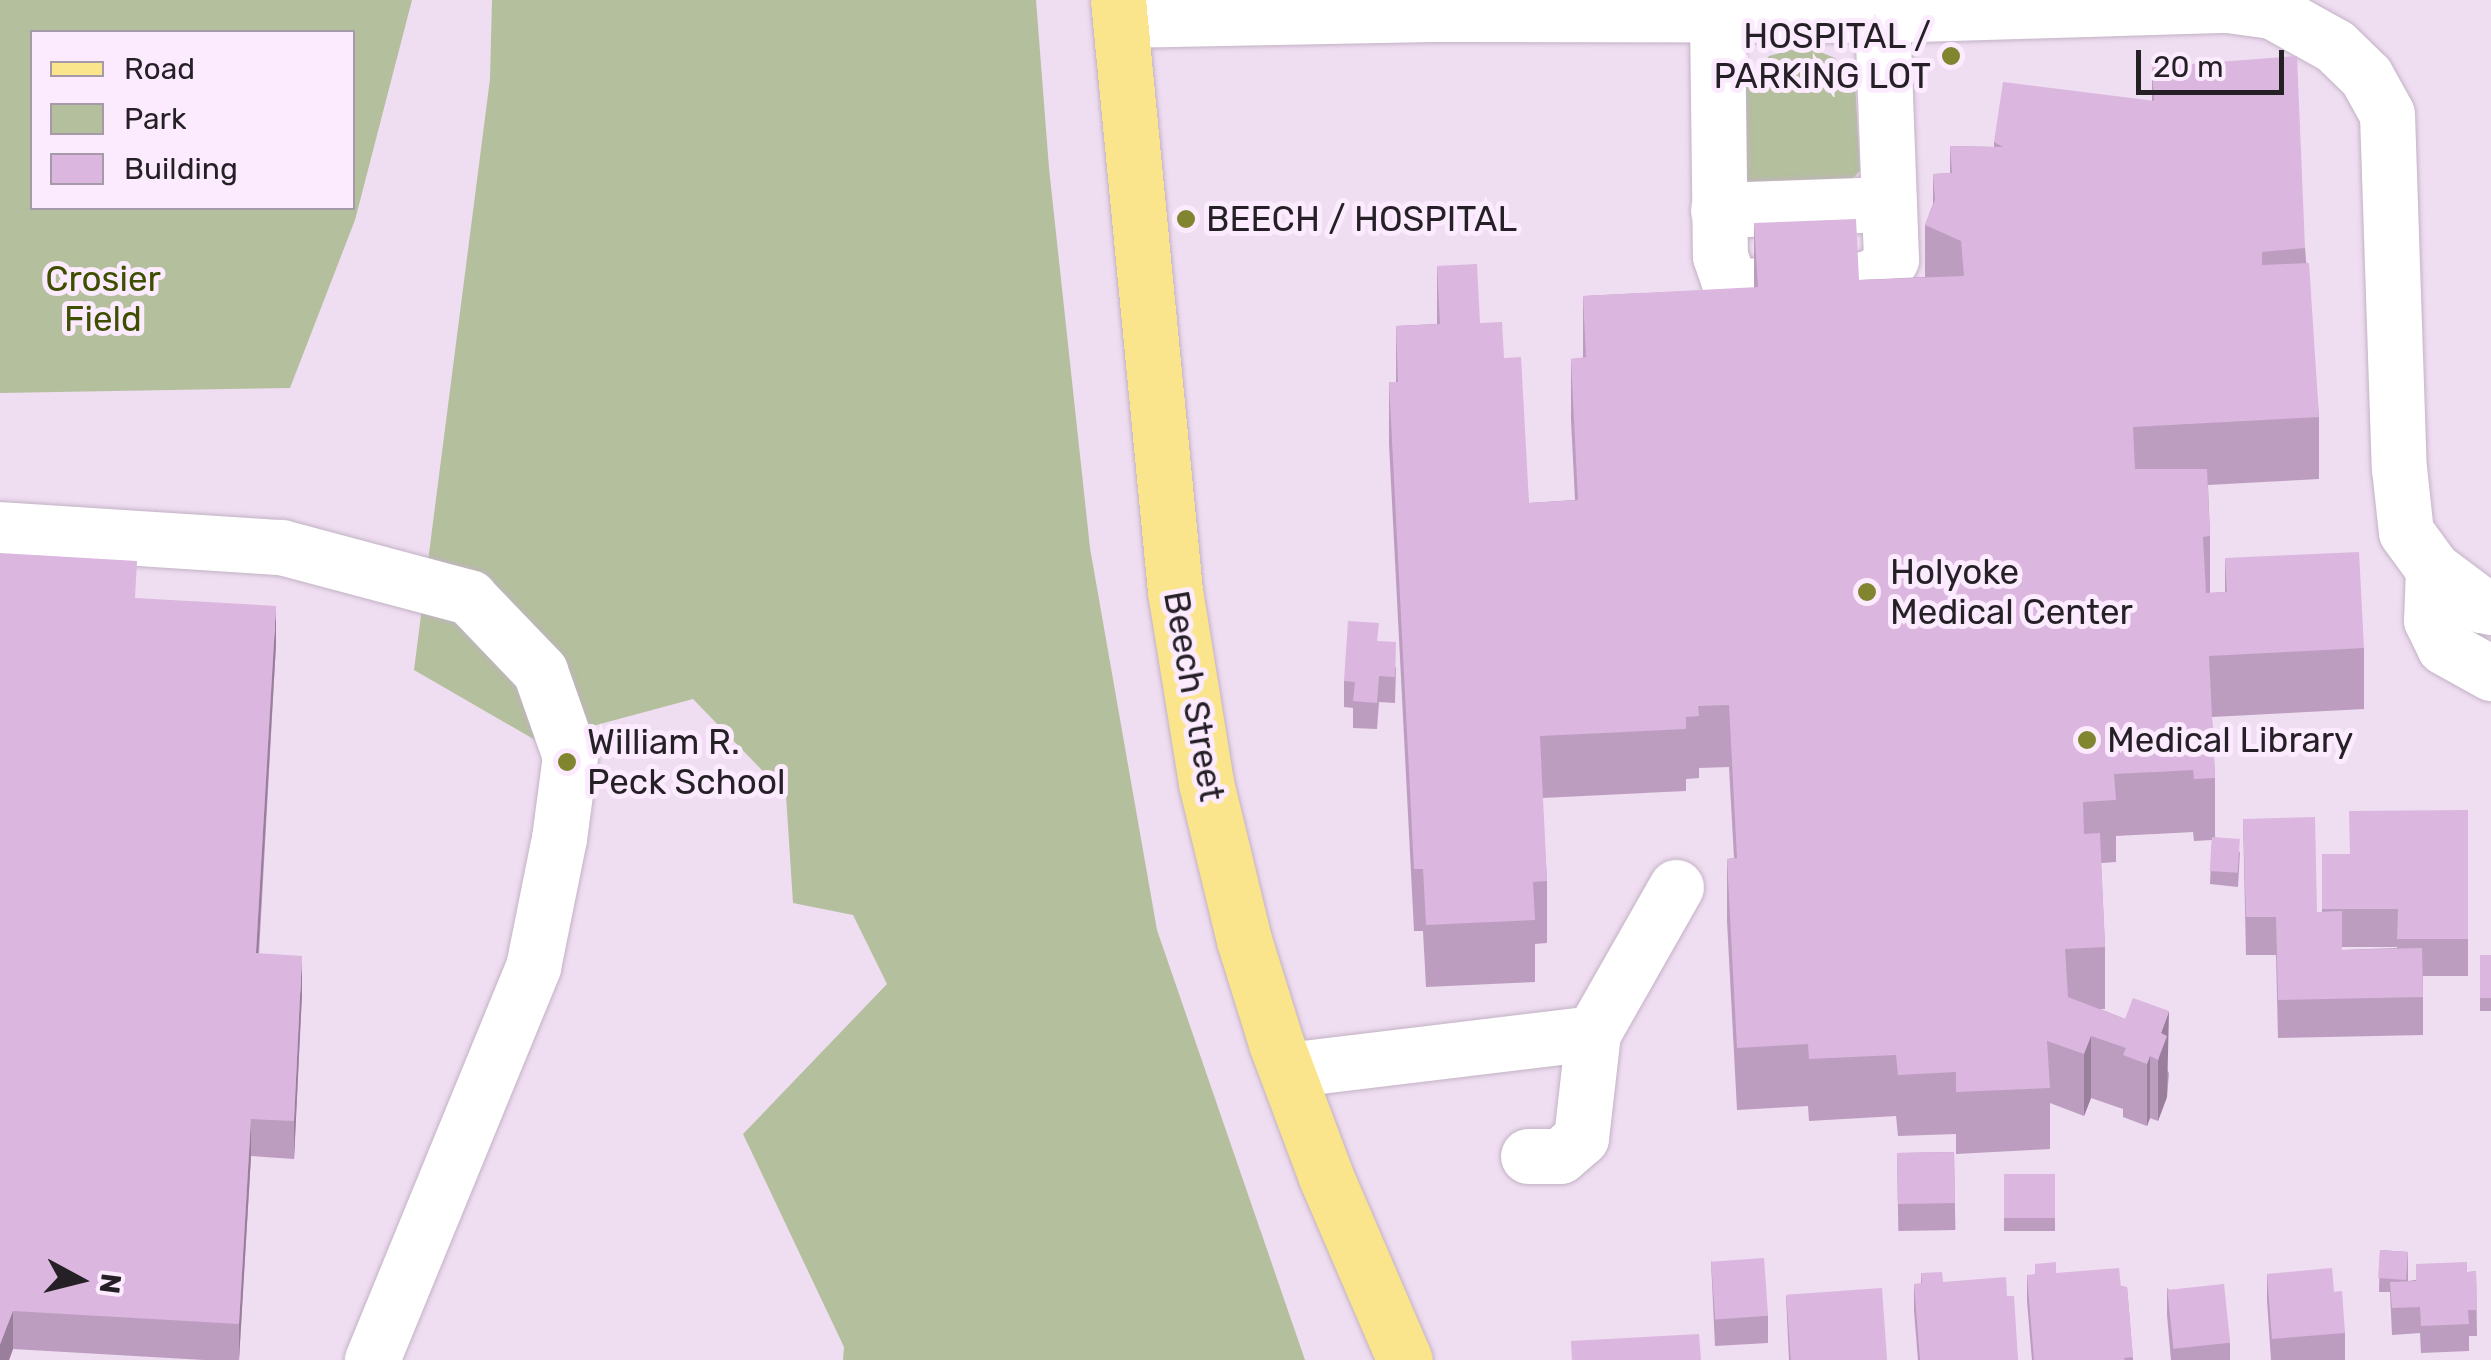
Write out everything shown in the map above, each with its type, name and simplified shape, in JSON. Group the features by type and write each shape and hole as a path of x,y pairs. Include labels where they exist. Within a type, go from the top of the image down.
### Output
{"main road":[{"name":"Beech Street","path":"1119,10 1178,610 1206,783 1244,940 1286,1070 1326,1177 1405,1360"}],"street":[{"path":"1119,10 1718,17 1882,15 2173,3 2299,12 2351,60 2378,94 2387,114 2400,501 2406,532 2434,569 2481,606 2491,607"},
{"path":"1718,17 1721,268 1734,284 1744,286 1877,276 1891,260 1882,15"},
{"path":"1718,210 1889,204"},
{"path":"0,528 300,552 469,597 540,672 570,756 560,838 533,967 372,1360"},
{"path":"2434,569 2430,620 2444,647 2491,673"},
{"path":"1528,1156 1560,1156 1580,1138 1594,1033 1676,887"},
{"path":"1286,1070 1594,1033"}],"green space":[{"name":"Crosier Field","path":"0,0 412,0 355,220 290,388 0,393"},
{"path":"492,0 1036,0 1049,168 1090,548 1157,930 1305,1360 843,1360 844,1347 743,1134 887,984 853,915 793,903 786,795 693,699 537,741 414,670 490,79"},
{"path":"1805,46 1835,58 1855,83 1860,171 1850,181 1750,183 1746,178 1745,84 1769,56"}],"building":[{"path":"2297,56 2305,248 2262,252 2262,265 2309,263 2319,417 2133,427 2135,469 2207,469 2210,536 2203,537 2206,593 2227,592 2225,558 2359,552 2364,648 2209,656 2215,778 2194,779 2193,770 2114,774 2116,800 2083,802 2084,834 2100,833 2105,947 2065,949 2068,997 2125,1019 2133,998 2169,1011 2161,1033 2167,1036 2158,1060 2150,1056 2147,1064 2123,1055 2126,1048 2091,1036 2084,1054 2047,1041 2050,1088 1956,1092 1956,1072 1898,1075 1896,1055 1809,1059 1808,1044 1737,1048 1727,859 1737,858 1729,705 1698,706 1699,716 1686,717 1686,729 1540,736 1547,881 1533,882 1535,920 1426,925 1423,869 1414,869 1389,382 1398,382 1396,326 1440,324 1437,266 1477,264 1480,323 1502,322 1504,358 1521,357 1529,503 1578,500 1571,359 1586,357 1583,296 1758,287 1754,223 1856,219 1859,280 1964,276 1961,241 1925,225 1935,200 1933,174 1952,173 1950,146 2003,147 1994,142 2003,82 2154,101 2152,67"},
{"path":"0,553 137,561 135,598 276,606 256,953 302,956 294,1121 251,1119 239,1324 13,1311 0,1344"},
{"path":"1348,621 1379,623 1377,641 1396,642 1395,677 1379,676 1377,703 1353,701 1355,682 1344,681"},
{"path":"2468,810 2468,939 2397,939 2398,909 2322,909 2322,854 2350,854 2349,811"},
{"path":"2315,817 2317,912 2342,911 2342,950 2422,948 2423,997 2278,1000 2276,917 2246,917 2243,819"},
{"path":"2212,837 2240,839 2238,873 2210,871"},
{"path":"2480,955 2491,955 2491,998 2480,998"},
{"path":"1954,1152 1955,1203 1898,1204 1897,1153"},
{"path":"2004,1174 2055,1174 2055,1218 2004,1218"},
{"path":"2380,1250 2408,1252 2406,1280 2378,1278"},
{"path":"1764,1258 1768,1316 1715,1320 1711,1262"},
{"path":"2056,1262 2056,1273 2119,1268 2121,1287 2127,1287 2133,1357 2034,1360 2027,1275 2035,1274 2035,1264"},
{"path":"2467,1262 2467,1272 2476,1271 2477,1310 2468,1310 2469,1324 2421,1326 2420,1307 2392,1308 2390,1282 2416,1281 2416,1264"},
{"path":"2332,1268 2334,1292 2342,1291 2345,1333 2272,1339 2267,1274"},
{"path":"1942,1272 1943,1282 2006,1277 2007,1296 2014,1296 2018,1360 1920,1360 1914,1284 1922,1283 1921,1273"},
{"path":"2224,1284 2230,1343 2173,1349 2167,1290"},
{"path":"1882,1288 1887,1360 1791,1360 1786,1295"},
{"path":"1699,1334 1701,1360 1572,1360 1571,1341"}],"place":[{"name":"HOSPITAL / PARKING LOT","path":"1951,56"},
{"name":"BEECH / HOSPITAL","path":"1186,219"},
{"name":"Holyoke Medical Center","path":"1867,592"},
{"name":"Medical Library","path":"2087,740"},
{"name":"William R. Peck School","path":"567,762"}]}
